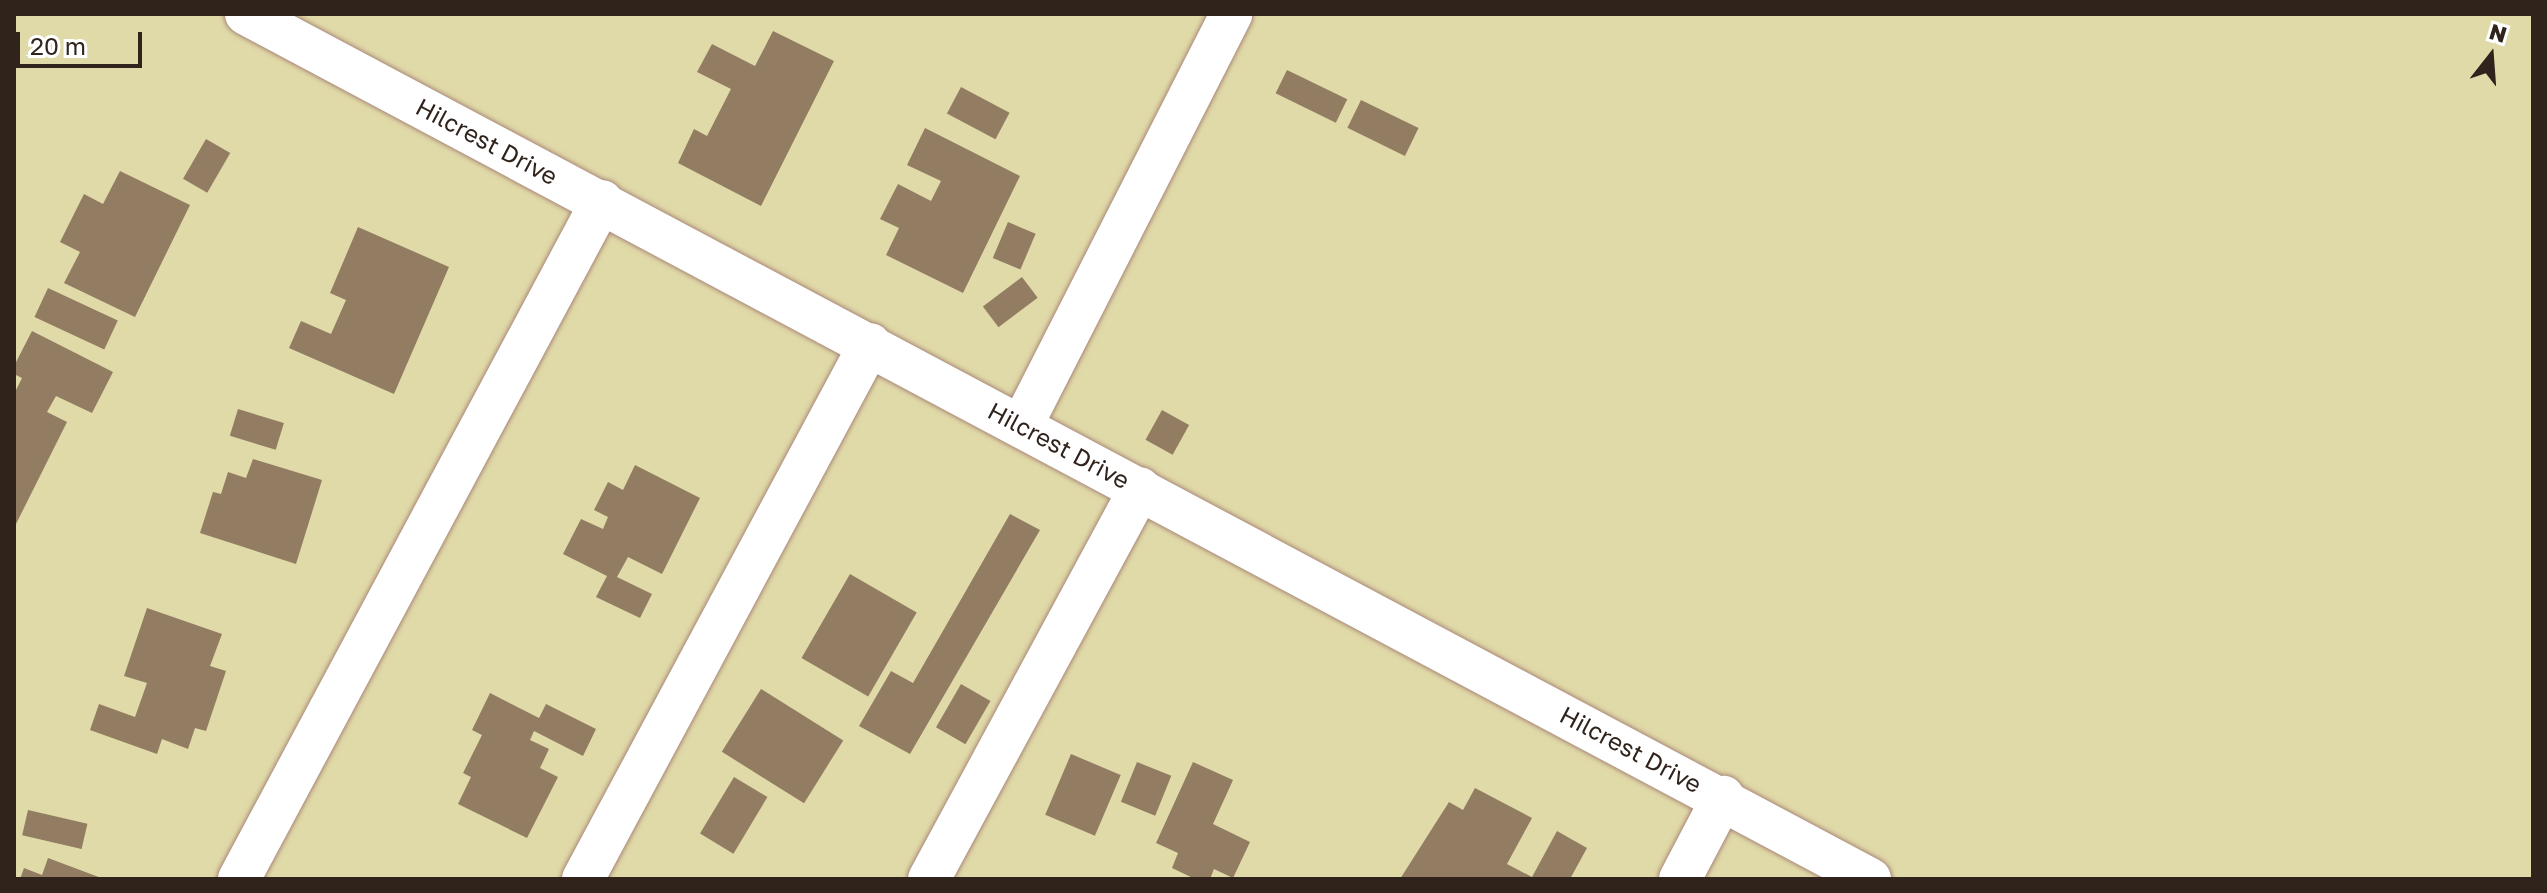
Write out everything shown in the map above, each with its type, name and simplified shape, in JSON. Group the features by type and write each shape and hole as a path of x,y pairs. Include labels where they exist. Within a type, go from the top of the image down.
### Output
{"street":[{"name":"Hilcrest Drive","path":"246,14 1723,797 1870,879"},
{"path":"1022,425 1231,14"},
{"path":"239,879 602,201"},
{"path":"592,876 870,344"},
{"path":"929,879 1140,488"},
{"path":"1680,879 1723,797"}],"shaded area":[{"path":"14,14 2533,14 2533,879 14,879"}],"building":[{"path":"773,31 834,61 761,206 678,163 694,129 707,136 731,89 697,72 712,44 755,66"},
{"path":"1287,70 1347,99 1336,123 1276,93"},
{"path":"961,87 1010,113 995,139 947,113"},
{"path":"1361,100 1419,128 1405,156 1347,128"},
{"path":"925,128 1020,176 963,293 886,255 899,228 880,219 898,184 931,201 941,181 907,165"},
{"path":"206,139 230,153 207,193 183,179"},
{"path":"120,171 190,205 135,317 64,283 80,252 60,242 84,194 103,204"},
{"path":"1008,222 1036,234 1020,270 993,258"},
{"path":"358,227 449,267 394,394 289,348 301,321 331,334 346,300 330,293"},
{"path":"1022,277 1038,298 999,327 983,306"},
{"path":"48,288 118,321 104,350 34,317"},
{"path":"32,331 113,372 92,413 56,396 47,412 67,422 14,528 14,394 22,378 14,374 14,366"},
{"path":"238,409 284,423 276,450 230,436"},
{"path":"1162,410 1189,425 1173,455 1146,440"},
{"path":"253,459 322,480 296,564 200,533 213,492 221,494 228,472 246,478"},
{"path":"635,465 700,498 662,574 628,557 617,577 652,594 640,618 596,597 607,576 563,554 581,519 603,529 608,517 594,510 608,482 623,490"},
{"path":"1010,514 1040,530 910,754 859,726 891,671 913,683"},
{"path":"850,574 917,612 868,697 802,658"},
{"path":"147,608 222,634 210,666 226,671 206,731 195,728 188,749 162,739 157,754 90,730 99,704 135,717 147,683 124,676"},
{"path":"961,684 990,701 965,744 936,727"},
{"path":"761,689 843,740 804,803 722,752"},
{"path":"490,693 539,718 546,704 596,729 583,756 534,731 530,740 549,749 540,768 558,777 527,838 458,804 471,777 463,773 482,735 472,730"},
{"path":"1071,754 1121,775 1095,836 1045,815"},
{"path":"1137,762 1171,776 1155,816 1121,802"},
{"path":"1193,762 1233,780 1213,824 1250,842 1233,878 1214,869 1210,879 1195,879 1172,868 1178,853 1156,843"},
{"path":"734,777 767,797 733,854 700,834"},
{"path":"1475,788 1532,818 1507,864 1532,877 1557,831 1587,848 1570,879 1400,879 1449,802 1463,810"},
{"path":"28,810 87,824 82,849 22,835"},
{"path":"48,858 104,879 20,879 24,868 42,875"}]}
